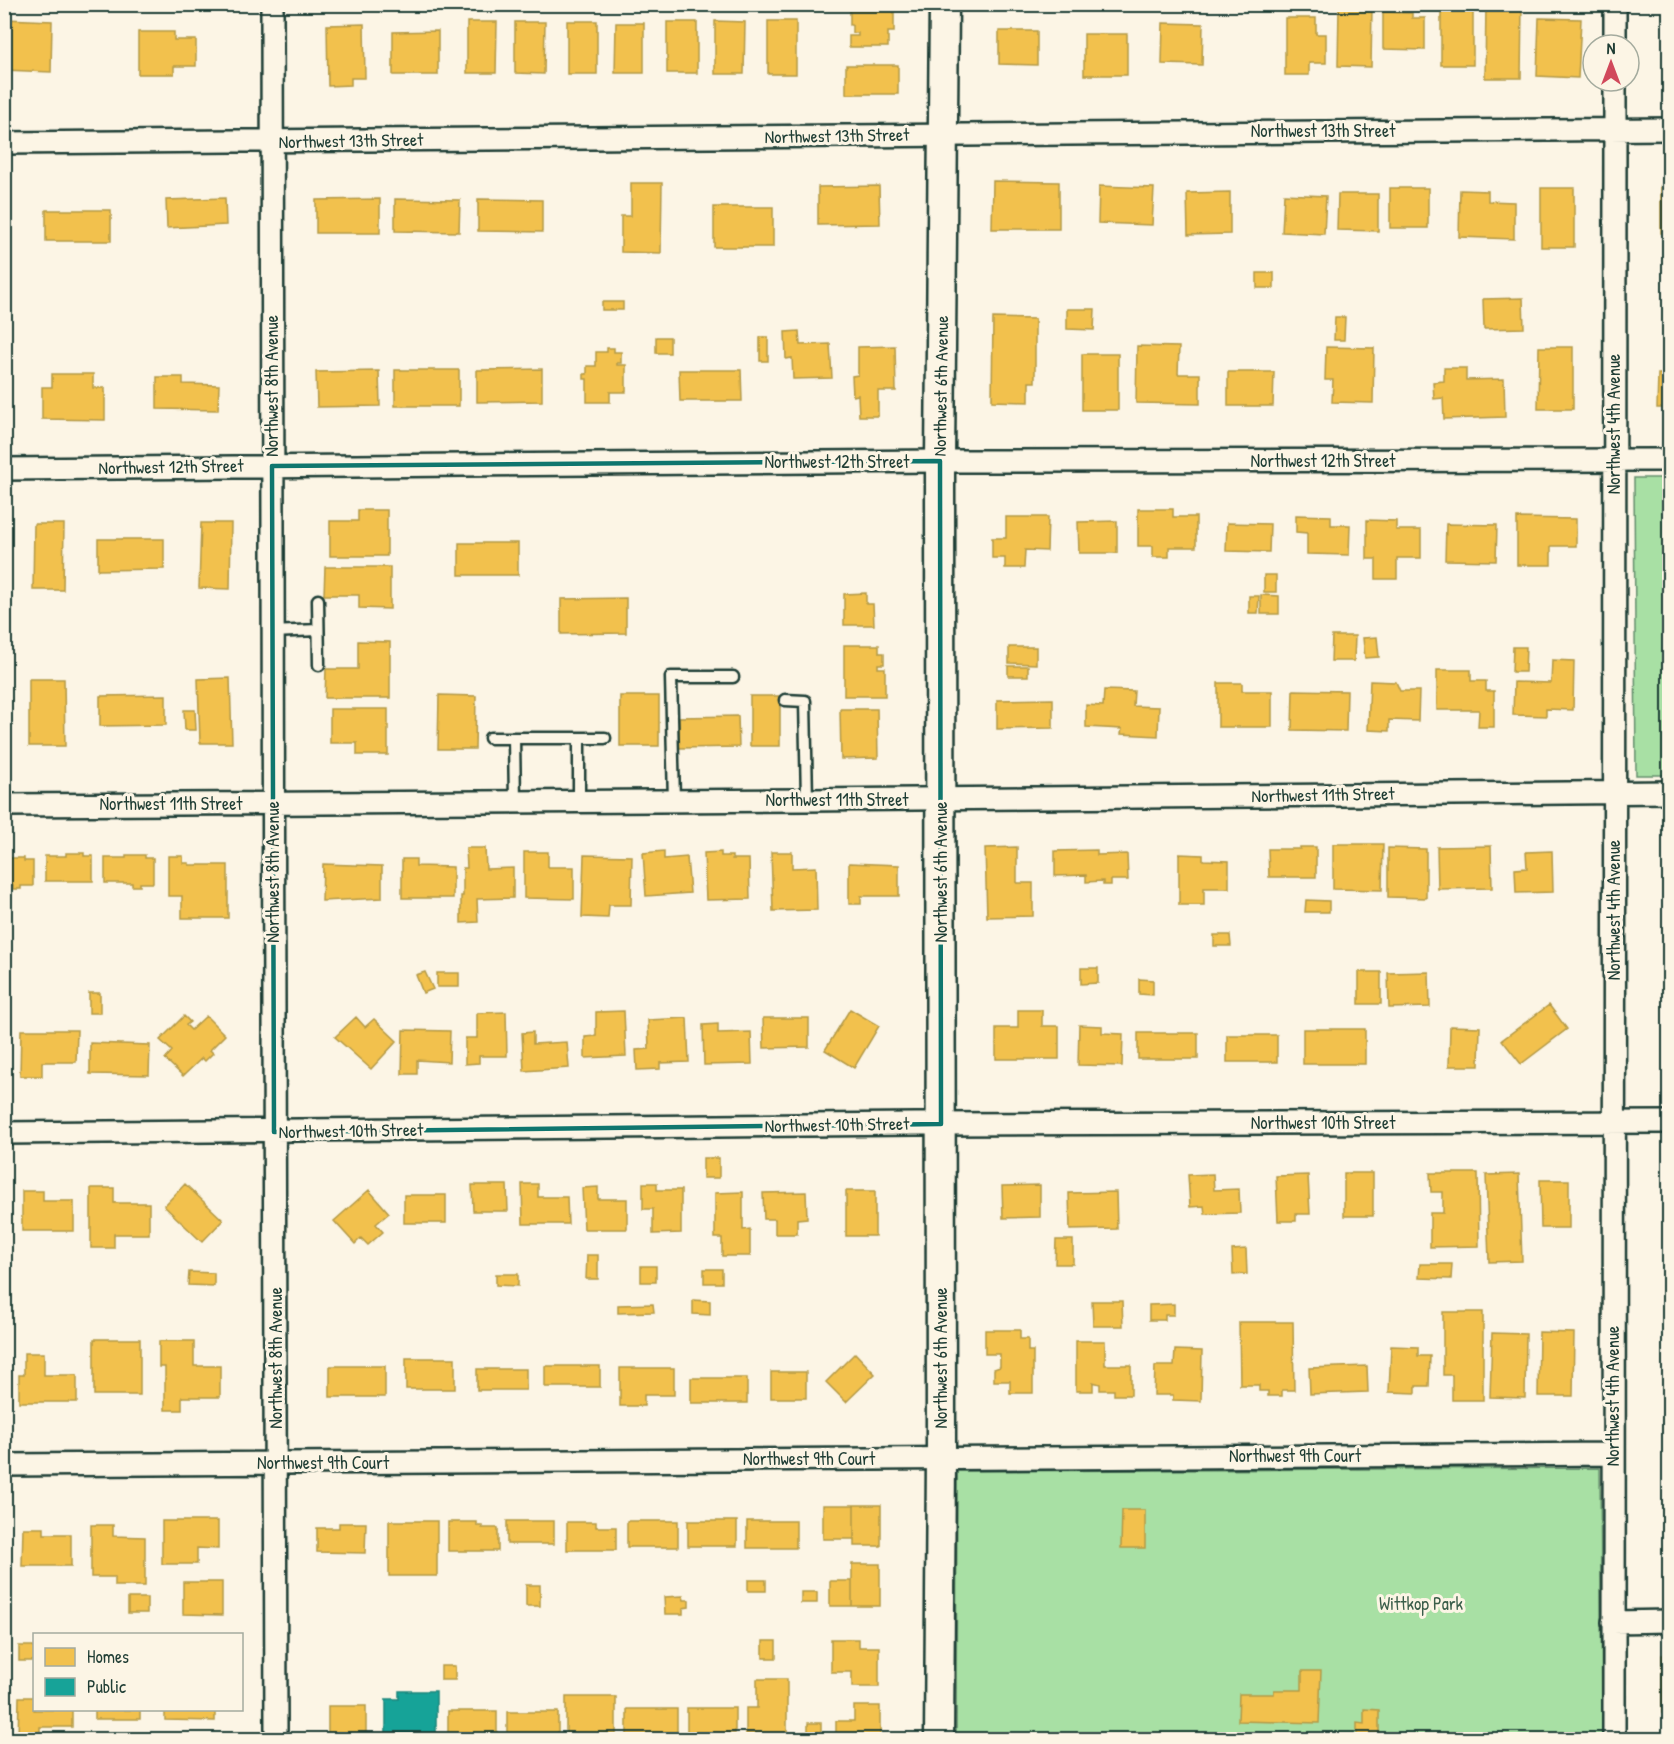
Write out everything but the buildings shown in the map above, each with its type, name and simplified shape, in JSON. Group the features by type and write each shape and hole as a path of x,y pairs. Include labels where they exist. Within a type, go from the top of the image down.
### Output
{"street":[{"name":"Northwest 8th Avenue","path":"272,4 272,804 277,1463 276,1740"},
{"name":"Northwest 6th Avenue","path":"939,1740 940,461 944,4"},
{"path":"1615,4 1615,33"},
{"name":"Northwest 4th Avenue","path":"1614,1740 1615,93"},
{"name":"Northwest 13th Street","path":"4,143 1670,129"},
{"name":"Northwest 12th Street","path":"4,469 940,461 1670,460"},
{"name":"Northwest 11th Street","path":"4,805 1670,792"},
{"name":"Northwest 10th Street","path":"4,1133 941,1124 1670,1122"},
{"name":"Northwest 9th Court","path":"4,1465 1613,1454"},
{"path":"1613,1622 1670,1621"}],"lane":[{"path":"318,600 319,665"},
{"path":"272,632 318,630"},
{"path":"674,801 671,677 733,677"},
{"path":"785,700 805,700 807,800"},
{"path":"490,738 605,738"},
{"path":"514,738 515,802"},
{"path":"579,738 579,802"}],"highlighted area":[{"path":"940,461 941,1124 274,1132 272,466"}],"green space":[{"path":"1634,478 1669,478 1669,775 1636,775"},
{"name":"Wittkop Park","path":"1600,1468 1602,1739 956,1740 957,1471"}]}
